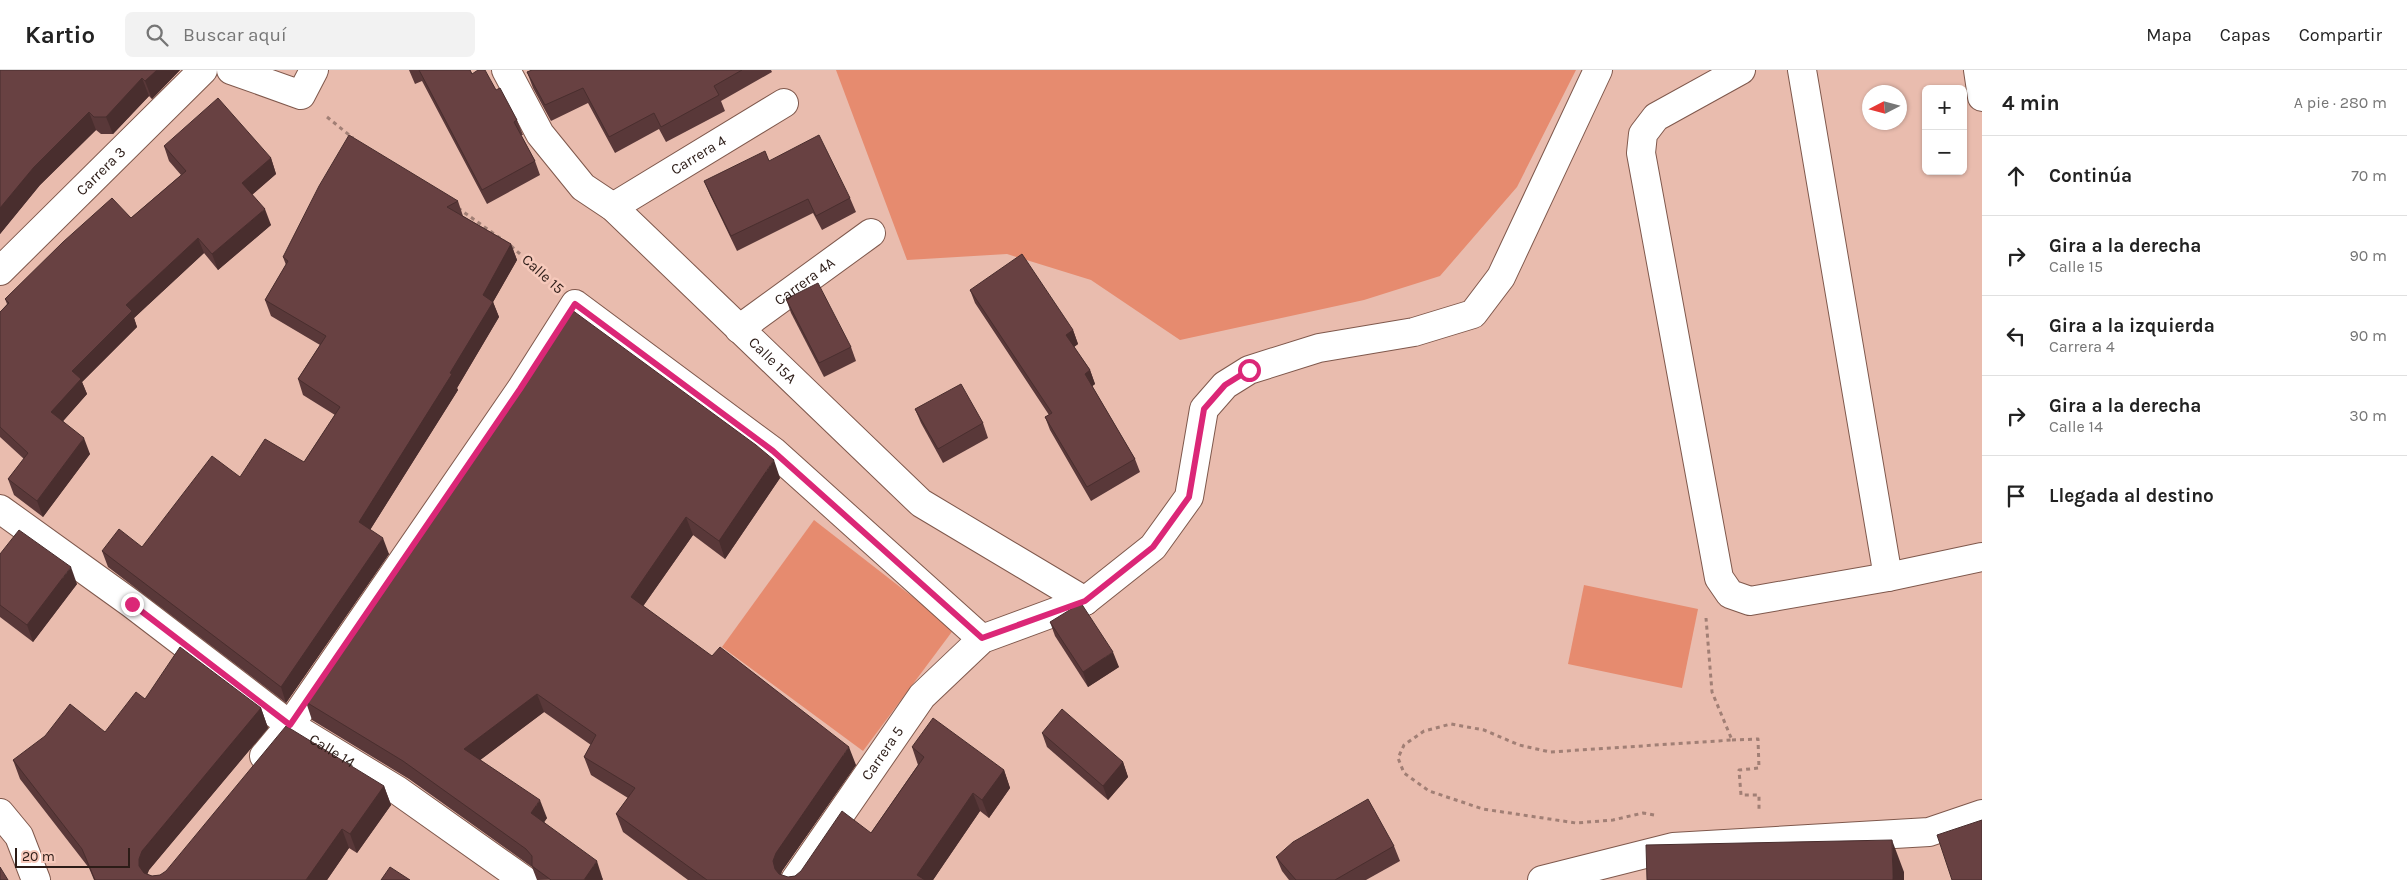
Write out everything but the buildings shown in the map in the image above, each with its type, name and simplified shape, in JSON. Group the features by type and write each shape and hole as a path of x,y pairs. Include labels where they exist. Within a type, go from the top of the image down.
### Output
{"street":[{"name":"Carrera 3","path":"0,270 203,70"},
{"path":"231,70 301,96 314,70"},
{"name":"Calle 15A","path":"506,70 540,134 583,186 613,206 921,503 1085,601"},
{"path":"982,638 1085,601 1153,547 1189,497 1204,409 1225,385 1249,370 1320,348 1414,332 1473,314 1501,277 1598,70"},
{"path":"1742,70 1656,117 1644,134 1641,153 1719,578 1730,594 1750,601 1888,577 1982,557"},
{"path":"1802,70 1888,577"},
{"path":"1978,70 1982,97"},
{"name":"Carrera 4","path":"613,206 784,103"},
{"name":"Carrera 4A","path":"739,329 871,233"},
{"path":"247,777 290,725 520,389 575,304"},
{"name":"Calle 15","path":"575,304 773,451 982,638"},
{"name":"Calle 14","path":"0,509 132,604 290,725 397,790 524,880"},
{"name":"Carrera 5","path":"795,880 922,696 982,638"},
{"path":"0,813 18,836 36,880"},
{"path":"1542,880 1673,847 1929,832 1982,814"}],"path":[{"path":"301,96 360,143"},
{"name":"Calle 15","path":"456,207 488,228 538,268 575,304"},
{"path":"1706,613 1712,692 1732,740"},
{"path":"1673,847 1667,817 1643,813 1612,820 1576,823 1483,810 1430,791 1404,773 1398,758 1404,744 1424,732 1451,724 1484,730 1519,745 1550,752 1758,739 1759,768 1739,770 1741,794 1759,795 1757,842"}],"shaded area":[{"path":"836,70 1576,70 1517,187 1440,276 1364,300 1180,340 1091,280 1007,254 907,260"},
{"path":"814,520 954,629 863,751 722,647"},
{"path":"1584,585 1698,609 1682,688 1568,664"}],"route":[{"path":"132,604 290,725 520,389 575,304 773,451 982,638 1085,601 1153,547 1189,497 1204,409 1225,385 1249,370"}]}
